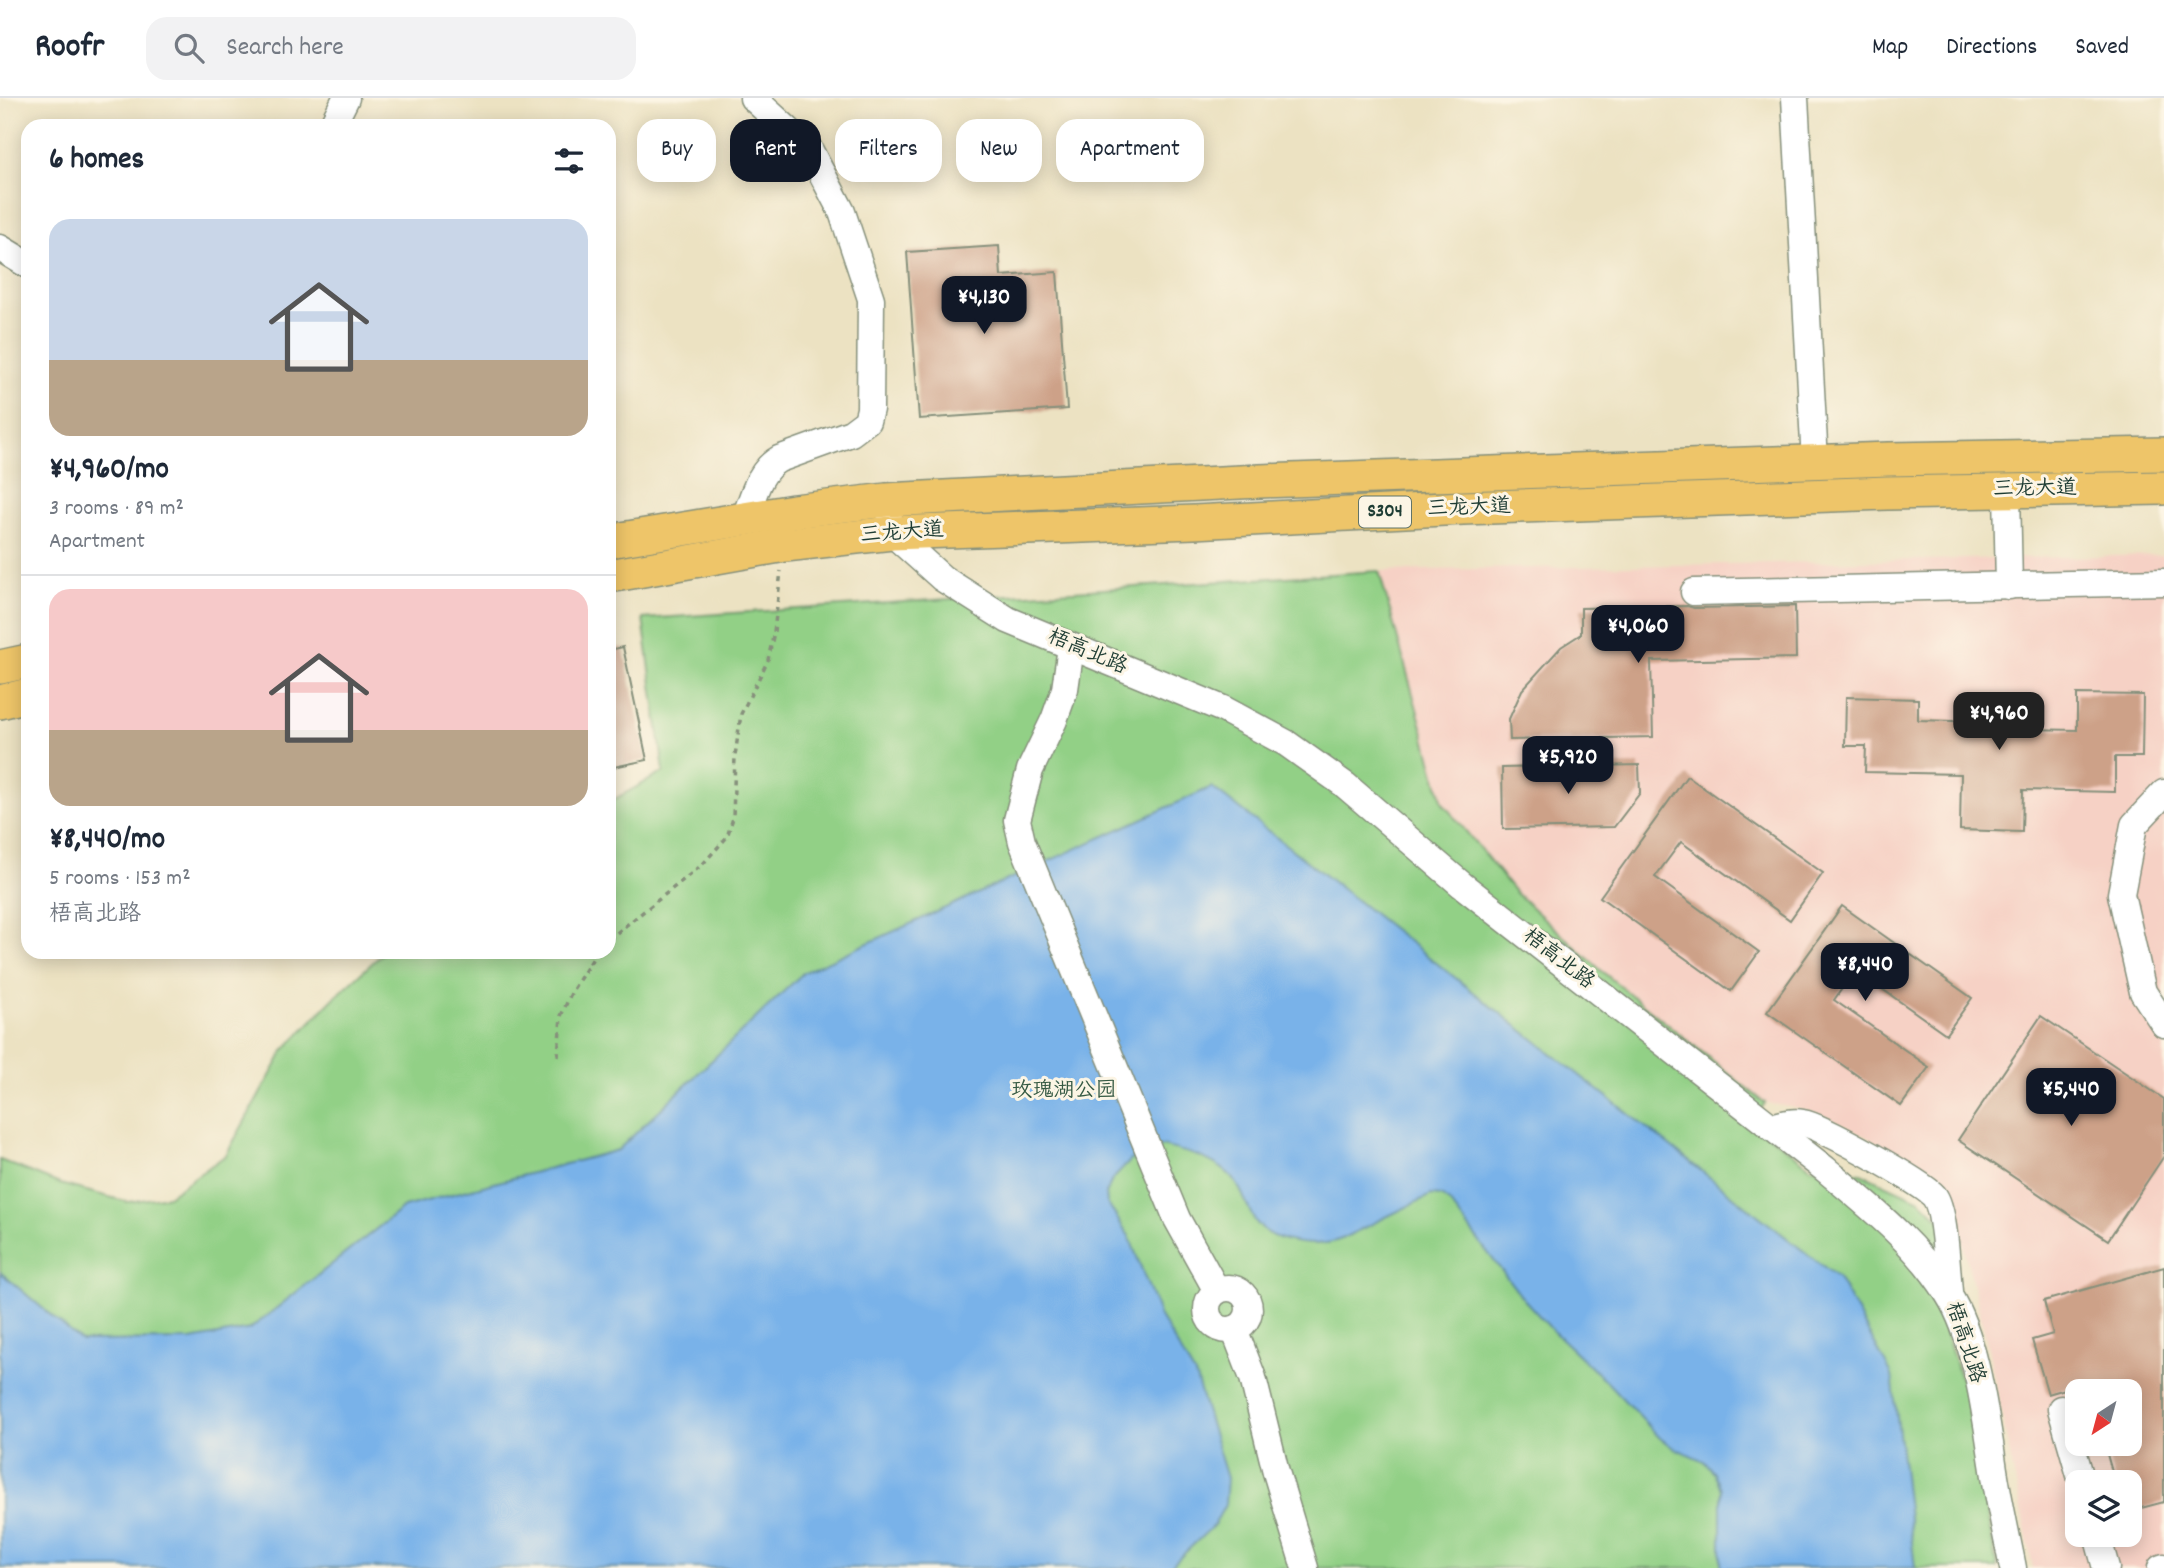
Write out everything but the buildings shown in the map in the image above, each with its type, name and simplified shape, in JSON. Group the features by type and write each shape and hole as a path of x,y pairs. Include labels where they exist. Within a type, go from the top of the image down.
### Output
{"main road":[{"name":"三龙大道","path":"616,540 678,528 886,500 1260,481 1815,462 2164,454"},
{"name":"三龙大道","path":"616,575 785,545 892,533 1194,522 1491,507 2164,488"},
{"path":"0,667 21,662"},
{"path":"0,702 21,697"}],"street":[{"path":"336,119 346,98"},
{"path":"744,520 760,478 769,464 851,433 867,421 870,410 871,299 842,212 809,149 753,98"},
{"path":"1795,98 1815,462"},
{"path":"0,248 21,261"},
{"path":"2007,491 2009,586"},
{"path":"886,500 892,533"},
{"name":"梧高北路","path":"892,533 942,578 1008,620 1223,709 1286,744 1345,785 1462,885 1825,1169 1899,1234 1930,1268 1950,1296 1967,1336 1987,1418 1993,1465 2013,1568"},
{"path":"1694,592 2164,582"},
{"path":"1071,647 1065,689 1054,720 1030,770 1017,820 1022,842 1171,1205 1217,1291 1208,1301 1210,1321 1221,1329 1234,1329 1253,1378 1276,1472 1305,1568"},
{"path":"2164,793 2134,825 2121,894 2143,992 2164,1024"},
{"path":"1772,1127 1789,1122 1806,1123 1905,1175 1935,1197 1941,1213 1950,1296"},
{"path":"2061,1409 2079,1470"},
{"path":"2100,1547 2106,1568"}],"path":[{"path":"616,933 702,864 727,837 733,818 735,757 741,714 768,660 785,545"},
{"path":"558,1056 561,1016 572,991 593,959"}],"shaded area":[{"path":"2164,555 2164,1568 2033,1568 1986,1338 1962,1240 1942,1181 1848,1126 1808,1110 1765,1103 1604,973 1516,893 1443,804 1379,571"}],"green space":[{"name":"玫瑰湖公园","path":"1379,571 1443,803 1516,893 1604,973 1765,1103 1752,1122 1811,1167 1861,1173 1920,1200 1962,1240 1919,1278 1941,1320 1965,1391 1997,1568 0,1568 0,1160 60,1184 128,1202 168,1196 226,1155 285,1049 376,959 616,959 616,798 664,772 643,619"}],"water":[{"path":"1212,787 1838,1278 1892,1375 1915,1568 1721,1568 1721,1489 1714,1472 1704,1461 1672,1447 1660,1438 1607,1382 1554,1332 1521,1296 1449,1202 1441,1196 1431,1195 1339,1240 1317,1244 1293,1242 1270,1234 1261,1227 1251,1214 1238,1186 1224,1170 1199,1156 1162,1146 1131,1160 1112,1180 1106,1193 1107,1203 1129,1236 1160,1317 1195,1375 1227,1478 1225,1505 1214,1525 1169,1568 0,1568 0,1272 81,1341 191,1340 250,1329 404,1207 618,1150 804,972"}]}
